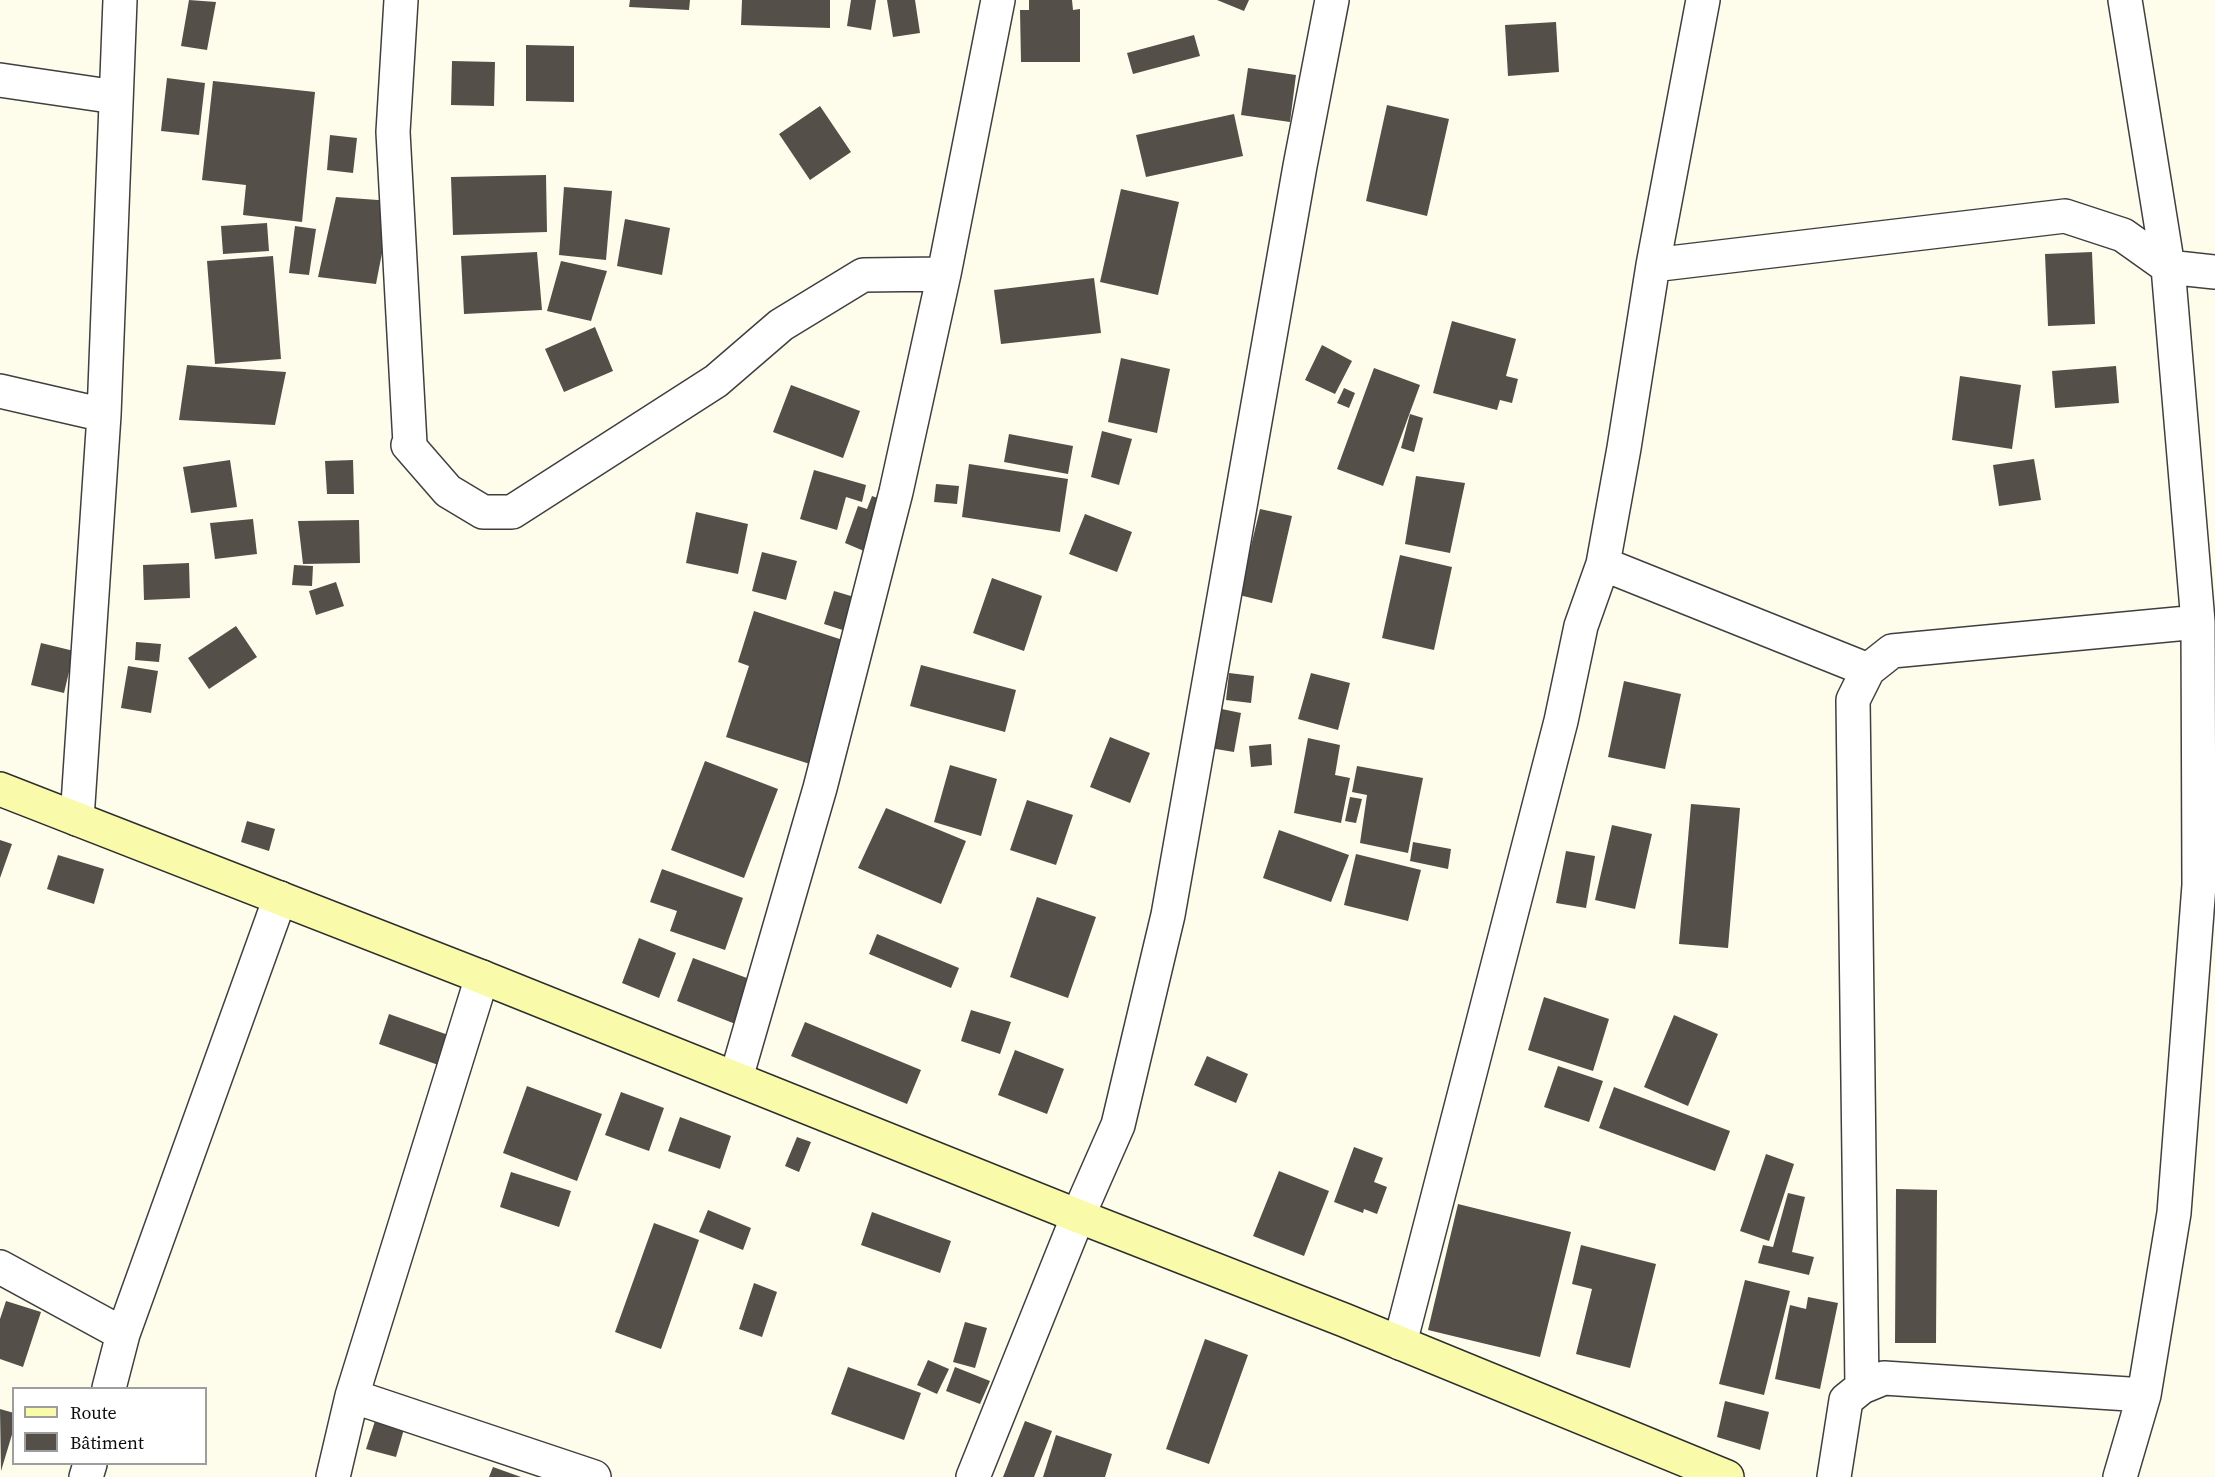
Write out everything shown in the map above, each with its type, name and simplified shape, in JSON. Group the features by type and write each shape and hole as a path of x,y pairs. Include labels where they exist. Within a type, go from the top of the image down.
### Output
{"main road":[{"path":"0,789 736,1078 1400,1343 1727,1477"}],"street":[{"path":"77,819 104,415 120,0"},
{"path":"401,0 393,132 411,444 408,444 448,491 483,512 512,512 716,381 781,326 863,275 944,274"},
{"path":"736,1078 820,788 896,492 944,274 998,0"},
{"path":"973,1477 1078,1216 1118,1125 1168,915 1298,178 1332,0"},
{"path":"1400,1343 1561,721 1581,626 1603,564 1653,265 1703,0"},
{"path":"2120,1477 2145,1395 2174,1213 2207,887 2198,622 2168,267 2125,0"},
{"path":"0,80 116,98"},
{"path":"1653,265 2065,216 2123,235 2168,267 2215,272"},
{"path":"0,391 104,415"},
{"path":"1603,564 1868,670"},
{"path":"1862,1387 1853,700 1868,670 1892,651 2198,622"},
{"path":"110,1387 123,1334 280,898"},
{"path":"333,1477 352,1396 482,977"},
{"path":"0,1267 123,1334"},
{"path":"1834,1477 1846,1400 1862,1387 1884,1378 2145,1395"},
{"path":"352,1396 594,1477"}],"building":[{"path":"189,0 216,2 207,50 181,46"},
{"path":"630,0 690,0 689,10 629,7"},
{"path":"742,0 830,0 830,28 741,25"},
{"path":"851,0 876,0 871,30 847,26"},
{"path":"887,0 915,0 920,33 893,37"},
{"path":"1029,0 1072,0 1073,10 1080,9 1080,62 1021,62 1020,10 1029,10"},
{"path":"1217,0 1249,0 1244,11"},
{"path":"1556,22 1559,72 1508,76 1505,25"},
{"path":"1194,35 1200,56 1133,74 1127,53"},
{"path":"526,45 574,46 574,102 526,101"},
{"path":"452,61 495,62 494,106 451,105"},
{"path":"1248,68 1296,75 1290,122 1241,115"},
{"path":"167,78 205,83 199,135 161,131"},
{"path":"213,81 315,92 302,222 243,215 246,185 202,180"},
{"path":"1387,105 1449,119 1427,216 1366,201"},
{"path":"820,106 851,152 810,180 779,134"},
{"path":"1234,114 1243,156 1146,177 1136,135"},
{"path":"330,135 357,138 353,173 327,170"},
{"path":"546,175 547,232 453,235 451,177"},
{"path":"564,187 612,191 606,260 559,255"},
{"path":"1121,189 1179,202 1158,295 1100,282"},
{"path":"336,197 392,201 376,284 318,277"},
{"path":"625,219 670,228 662,275 617,266"},
{"path":"267,223 269,251 223,254 221,226"},
{"path":"295,226 316,229 309,275 289,273"},
{"path":"537,252 542,310 464,314 461,256"},
{"path":"2092,252 2095,324 2048,326 2045,254"},
{"path":"273,256 281,359 215,364 207,261"},
{"path":"561,261 607,271 591,321 547,311"},
{"path":"1094,278 1101,333 1001,344 994,290"},
{"path":"1452,321 1516,339 1506,376 1518,379 1512,403 1500,400 1497,410 1433,393"},
{"path":"595,327 613,371 564,392 545,349"},
{"path":"1322,345 1352,361 1335,394 1305,380"},
{"path":"1121,358 1170,369 1157,433 1108,422"},
{"path":"187,365 286,372 275,425 179,420"},
{"path":"2116,366 2119,403 2055,408 2052,371"},
{"path":"1374,368 1420,385 1383,486 1337,469"},
{"path":"1960,376 2021,385 2012,449 1952,440"},
{"path":"791,385 860,411 843,458 773,432"},
{"path":"1344,388 1355,393 1349,408 1337,403"},
{"path":"1410,414 1423,418 1414,452 1401,448"},
{"path":"1102,431 1132,439 1119,485 1091,477"},
{"path":"1009,434 1073,446 1068,474 1004,462"},
{"path":"2034,459 2041,500 1999,506 1993,465"},
{"path":"230,460 237,507 191,513 183,467"},
{"path":"353,460 354,494 327,494 325,461"},
{"path":"969,464 1068,479 1060,532 962,517"},
{"path":"814,470 866,485 862,502 846,497 837,530 800,519"},
{"path":"1416,476 1465,483 1450,553 1405,544"},
{"path":"936,484 959,486 957,504 934,502"},
{"path":"872,496 883,500 864,551 845,543 858,506 867,509"},
{"path":"1260,509 1292,516 1272,603 1239,595"},
{"path":"696,512 748,524 738,574 686,563"},
{"path":"1085,514 1132,532 1117,572 1069,554"},
{"path":"253,519 257,554 215,559 210,523"},
{"path":"359,520 360,563 303,564 298,521"},
{"path":"762,552 797,561 786,600 752,591"},
{"path":"1400,555 1452,567 1434,650 1382,638"},
{"path":"189,563 190,598 144,600 143,565"},
{"path":"294,565 313,566 312,586 292,585"},
{"path":"992,578 1042,596 1024,651 973,633"},
{"path":"336,582 344,606 316,615 309,591"},
{"path":"834,591 861,599 852,633 824,624"},
{"path":"754,611 855,644 816,766 726,737 749,666 738,662"},
{"path":"236,626 257,657 209,689 188,658"},
{"path":"136,642 161,644 159,662 135,660"},
{"path":"41,643 74,651 64,693 31,685"},
{"path":"921,665 1016,690 1005,732 910,706"},
{"path":"128,666 158,671 151,713 121,708"},
{"path":"1229,673 1254,676 1251,703 1226,700"},
{"path":"1311,673 1350,683 1338,730 1298,719"},
{"path":"1624,681 1681,694 1665,769 1608,757"},
{"path":"1217,708 1241,713 1234,752 1210,748"},
{"path":"1110,737 1150,753 1130,803 1090,787"},
{"path":"1308,738 1340,745 1335,775 1350,778 1341,823 1294,813"},
{"path":"1271,744 1272,765 1251,767 1249,746"},
{"path":"705,761 778,789 744,878 671,850"},
{"path":"950,765 997,779 981,836 934,822"},
{"path":"1357,766 1423,778 1408,853 1360,843 1367,795 1352,792"},
{"path":"1350,797 1362,799 1356,823 1345,821"},
{"path":"1027,800 1073,815 1056,865 1010,850"},
{"path":"1691,804 1740,808 1728,948 1679,944"},
{"path":"886,808 966,841 941,904 858,868"},
{"path":"247,821 275,829 269,851 241,842"},
{"path":"1612,825 1652,834 1635,909 1595,900"},
{"path":"1279,830 1349,855 1331,902 1263,878"},
{"path":"0,840 12,844 0,878"},
{"path":"1413,842 1451,849 1448,869 1410,861"},
{"path":"1566,851 1595,856 1586,908 1556,903"},
{"path":"1356,854 1421,870 1408,921 1344,905"},
{"path":"58,855 104,869 94,904 47,889"},
{"path":"662,869 743,898 725,950 670,931 677,911 650,902"},
{"path":"1037,897 1096,917 1068,998 1010,977"},
{"path":"877,934 959,968 951,988 869,954"},
{"path":"639,938 676,953 659,998 622,983"},
{"path":"693,958 755,981 738,1025 677,1001"},
{"path":"1544,997 1609,1019 1593,1071 1528,1050"},
{"path":"971,1010 1011,1022 1000,1054 961,1041"},
{"path":"389,1014 454,1037 444,1067 379,1044"},
{"path":"1674,1015 1718,1034 1688,1106 1644,1087"},
{"path":"805,1022 921,1070 907,1104 791,1056"},
{"path":"1015,1050 1064,1069 1047,1114 998,1095"},
{"path":"1207,1056 1248,1074 1236,1103 1194,1085"},
{"path":"1558,1066 1603,1081 1589,1122 1544,1107"},
{"path":"527,1086 602,1114 577,1181 503,1153"},
{"path":"1614,1087 1730,1131 1715,1171 1599,1128"},
{"path":"621,1092 664,1108 649,1151 605,1135"},
{"path":"680,1117 731,1136 720,1169 668,1151"},
{"path":"797,1137 811,1142 799,1172 785,1166"},
{"path":"1354,1147 1383,1158 1374,1182 1387,1187 1377,1214 1364,1209 1363,1213 1334,1202"},
{"path":"1766,1154 1794,1164 1769,1241 1740,1231"},
{"path":"1279,1171 1329,1191 1304,1256 1253,1236"},
{"path":"511,1172 571,1191 559,1227 500,1207"},
{"path":"1896,1189 1937,1190 1936,1343 1895,1343"},
{"path":"1788,1193 1805,1197 1792,1252 1814,1257 1809,1275 1758,1263 1763,1245 1773,1247"},
{"path":"1458,1204 1571,1232 1540,1357 1428,1330"},
{"path":"708,1210 751,1228 743,1250 699,1232"},
{"path":"872,1212 951,1241 940,1273 861,1245"},
{"path":"654,1223 699,1240 661,1349 615,1332"},
{"path":"1581,1245 1656,1264 1630,1368 1576,1354 1592,1289 1572,1284"},
{"path":"1745,1280 1790,1291 1764,1395 1719,1384"},
{"path":"754,1283 777,1292 762,1337 739,1329"},
{"path":"1808,1297 1838,1303 1820,1389 1775,1379 1790,1305 1806,1309"},
{"path":"6,1301 41,1312 23,1367 0,1359 0,1319"},
{"path":"965,1322 987,1328 975,1368 953,1362"},
{"path":"1205,1339 1248,1355 1209,1464 1166,1449"},
{"path":"928,1360 949,1369 937,1394 917,1385"},
{"path":"848,1367 921,1393 904,1440 831,1414"},
{"path":"955,1367 990,1381 980,1404 946,1391"},
{"path":"1725,1401 1769,1412 1760,1450 1717,1437"},
{"path":"0,1409 12,1412 12,1435 1,1471"},
{"path":"375,1421 404,1429 396,1457 366,1449"},
{"path":"1025,1421 1052,1431 1034,1477 1003,1477"},
{"path":"1056,1435 1112,1454 1105,1477 1043,1477"},
{"path":"493,1467 521,1477 489,1477"}]}
